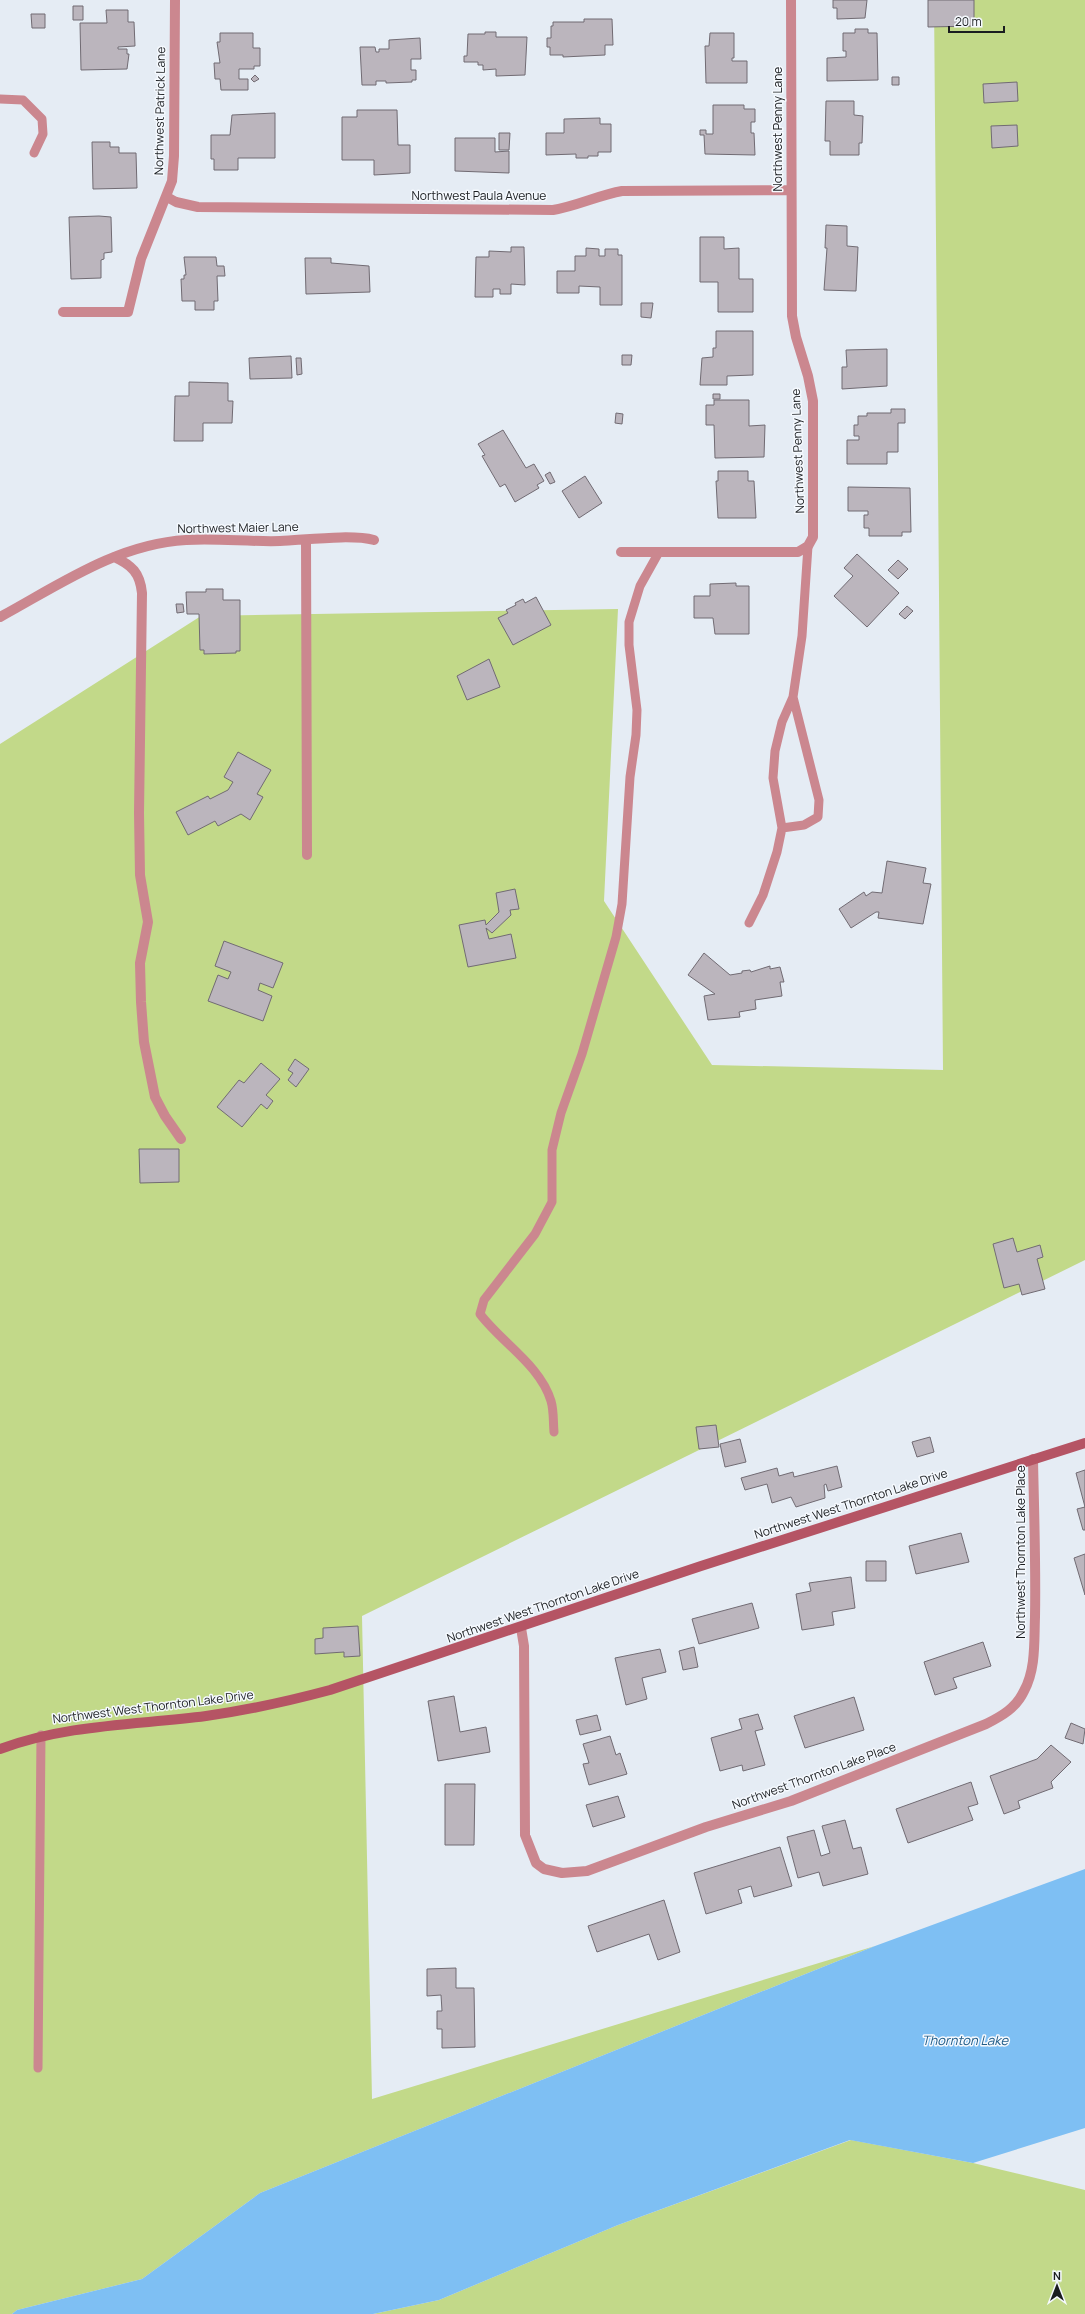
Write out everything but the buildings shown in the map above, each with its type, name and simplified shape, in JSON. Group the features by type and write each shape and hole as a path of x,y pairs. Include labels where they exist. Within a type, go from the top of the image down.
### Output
{"street":[{"name":"Northwest Patrick Lane","path":"63,312 128,312 141,259 167,197 172,181 174,156 175,0"},
{"name":"Northwest Penny Lane","path":"791,0 792,316 796,337 808,376 812,401 813,531 808,546"},
{"name":"Northwest Paula Avenue","path":"167,197 176,202 198,207 553,210 622,191 791,190"},
{"name":"Northwest Maier Lane","path":"0,617 90,567 146,546 185,540 306,540 357,538 374,540"},
{"path":"306,540 307,855"},
{"path":"621,552 798,552 808,546"},
{"path":"114,557 131,566 138,573 142,593 139,813 140,875 148,922 140,963 144,1042 156,1097 165,1116 181,1140"},
{"name":"Northwest West Thornton Lake Drive","path":"0,1749 41,1735 83,1728 206,1716 277,1704 330,1690 521,1628 701,1566 1085,1443"},
{"name":"Northwest Thornton Lake Place","path":"521,1628 524,1646 525,1836 533,1858 544,1869 562,1873 587,1871 700,1829 791,1801 986,1724 1012,1709 1019,1701 1029,1679 1034,1656 1036,1592 1033,1459"}],"lane":[{"path":"0,99 23,100 42,119 42,134 34,153"},
{"path":"749,923 763,895 777,852 782,828 773,778 775,751 782,722 793,697 802,636 808,546"},
{"path":"554,1432 552,1402 543,1382 492,1330 480,1314 484,1300 535,1234 552,1202 552,1150 561,1113 582,1054 616,937 622,904 630,776 636,735 637,710 629,645 630,622 640,586 659,552"},
{"path":"782,828 804,825 818,817 819,800 793,697"},
{"path":"38,2068 41,1735"}],"green space":[{"path":"934,0 1085,0 1085,1260 362,1616 372,2099 875,1946 260,2193 142,2279 17,2310 12,2314 0,2314 0,744 201,616 618,609 604,901 712,1065 943,1070"},
{"path":"851,2140 973,2163 1085,2190 1085,2314 373,2314 439,2300 618,2225"}],"water":[{"name":"Thornton Lake","path":"1085,1869 1085,2128 973,2163 850,2140 618,2225 439,2300 373,2314 12,2314 17,2310 142,2279 260,2193 875,1946"}]}
